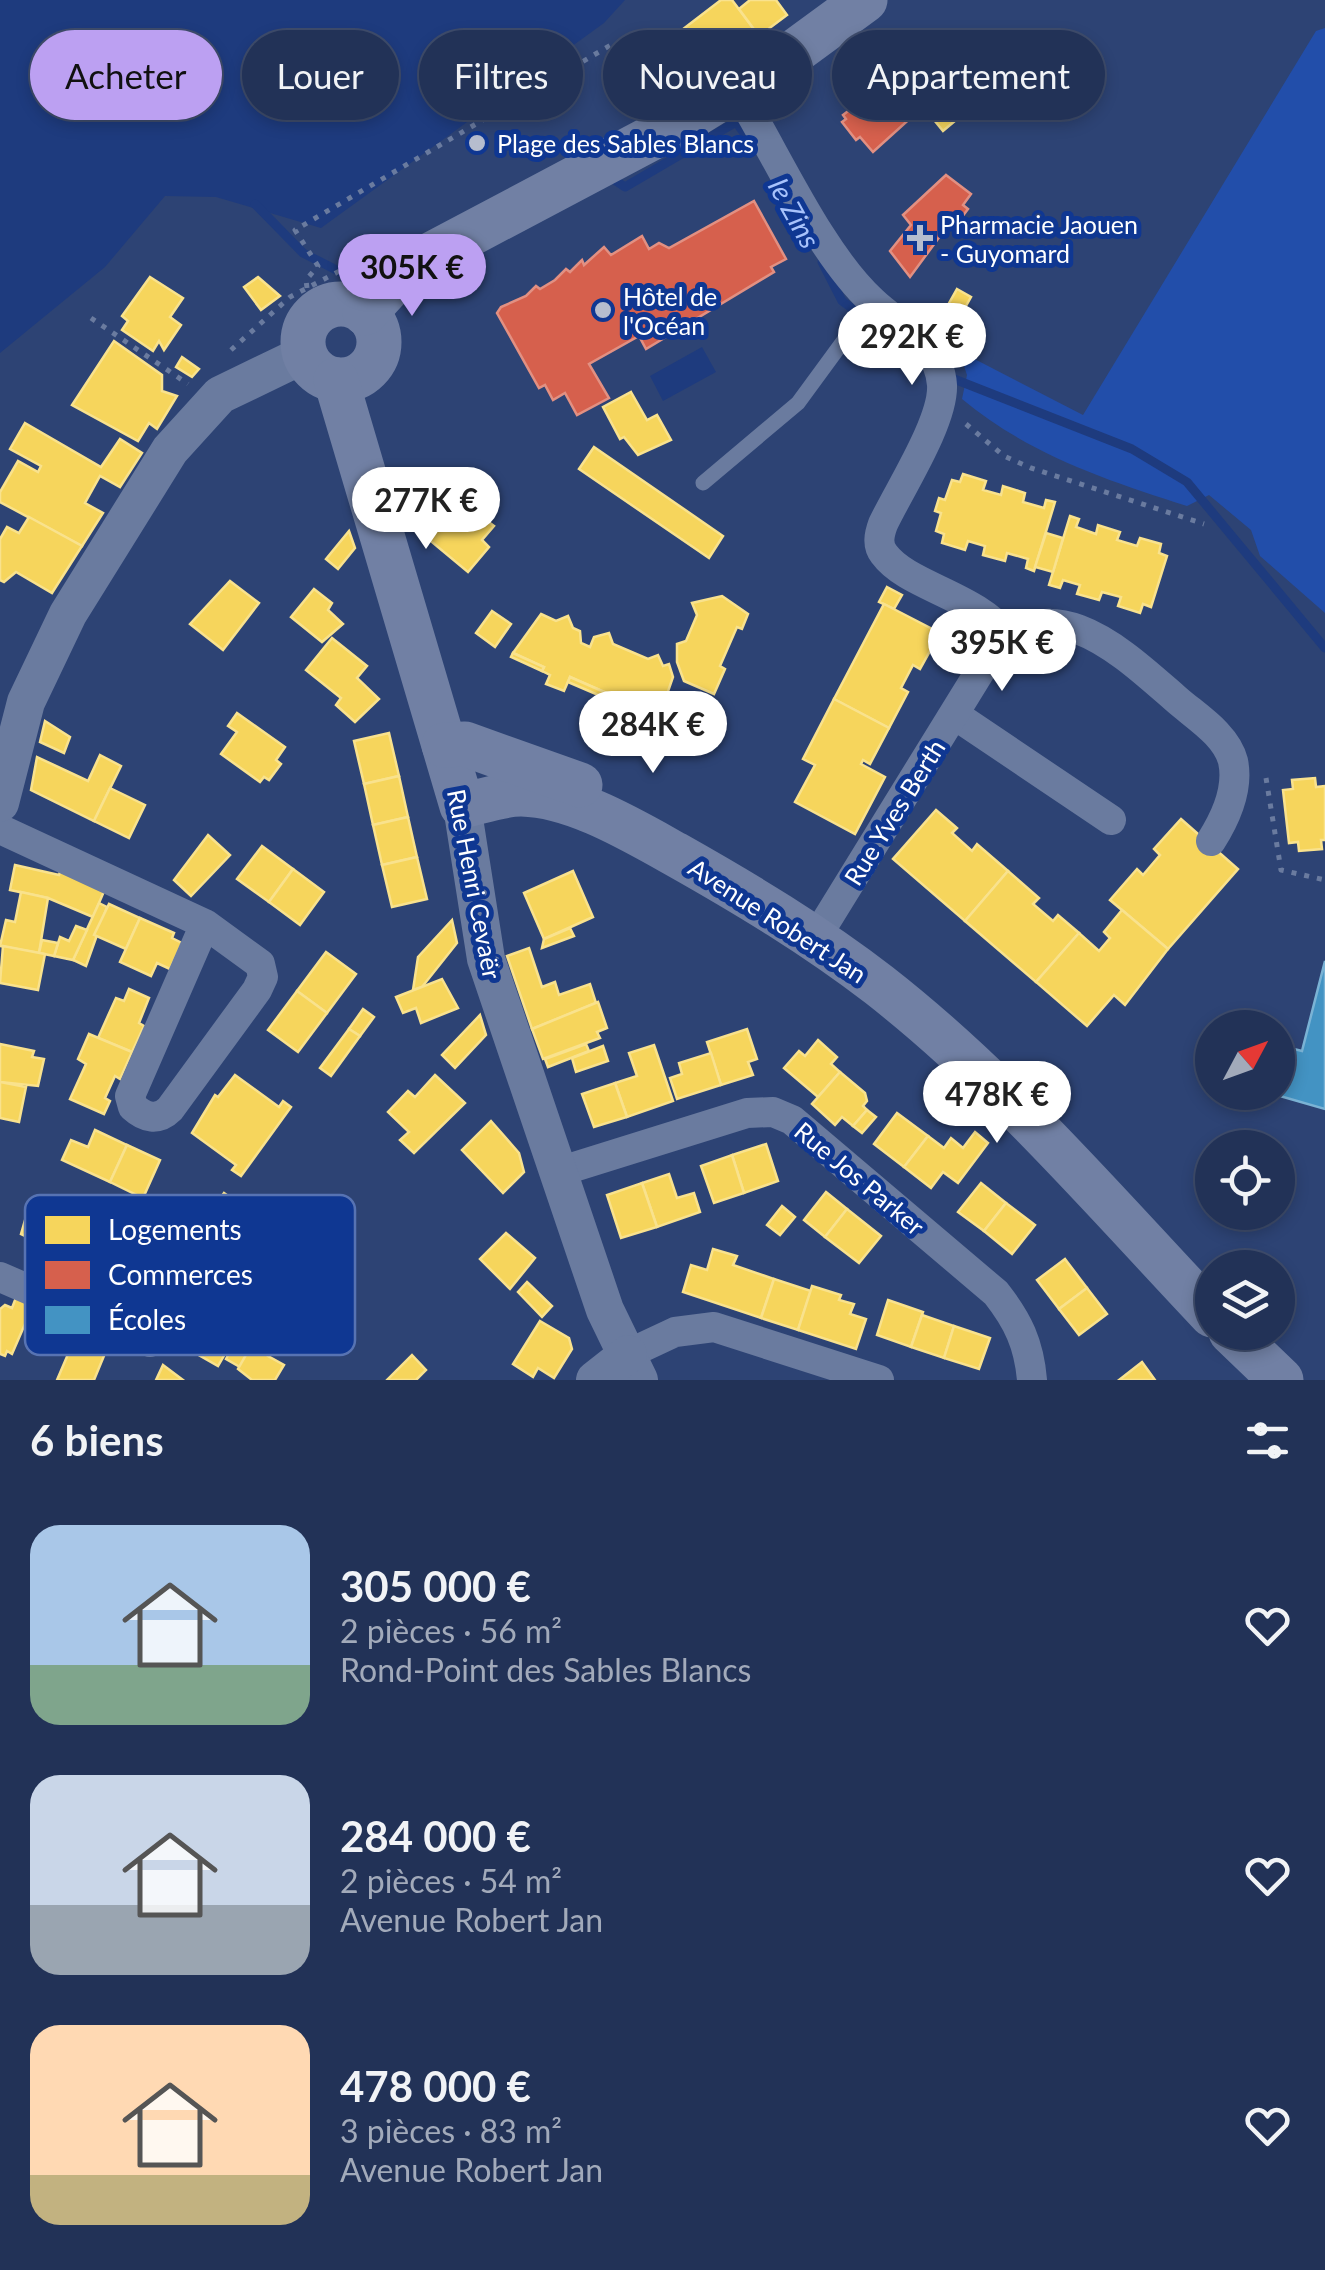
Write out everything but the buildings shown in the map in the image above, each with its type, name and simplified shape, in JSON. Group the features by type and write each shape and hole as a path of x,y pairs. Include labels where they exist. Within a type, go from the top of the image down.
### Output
{"main road":[{"path":"812,38 865,0"},
{"path":"320,367 360,375 376,357 378,333 373,302 406,268 682,120"},
{"name":"Rue Henri Cevaër","path":"320,367 462,806"},
{"name":"Avenue Robert Jan","path":"444,745 464,744 516,759 596,791 744,862 823,926 880,986 962,1057 1195,1297"},
{"name":"Avenue Robert Jan","path":"462,806 520,794 548,798 592,814 823,926 907,972 968,1028 1195,1258"},
{"path":"1250,1350 1282,1380"},
{"path":"1286,1350 1317,1380"}],"street":[{"path":"756,120 846,274 935,356 942,402 883,524 879,544 898,566 986,613 1008,638 1053,624 1067,624 1104,640 1218,736 1233,762 1230,804 1211,842"},
{"path":"0,803 26,702 68,614 170,450 220,395 320,367"},
{"name":"Rue Yves Berth","path":"823,926 987,660 1008,638"},
{"path":"955,716 1111,820"},
{"name":"Rue Henri Cevaër","path":"462,806 486,959 605,1310 633,1367"},
{"path":"0,829 205,924 254,955 263,977 170,1109 162,1116 150,1117 133,1107 130,1096 205,924"},
{"name":"Rue Jos Parker","path":"558,1172 747,1113 773,1112 792,1120 996,1292 1018,1321 1030,1350 1032,1380"},
{"path":"0,1278 25,1289"},
{"path":"596,1380 633,1367 675,1332 714,1327 879,1380"}],"lane":[{"path":"703,483 798,404 872,302"}],"path":[{"path":"307,288 306,280 318,266 295,230 603,50"},
{"path":"222,358 259,322 307,288 349,266 373,302"},
{"path":"91,318 185,382"},
{"path":"194,388 202,380"},
{"path":"942,402 1004,456 1204,524"},
{"path":"1233,762 1264,768 1280,870 1325,880"}],"shaded area":[{"path":"0,0 625,0 583,38 583,30 419,30 419,120 470,120 321,228 216,197 165,196 105,267 0,353"},
{"path":"1325,28 1325,613 1260,556 1251,530 1209,495 1187,506 1127,486 1041,450 987,418 962,399 967,375 959,351 1083,415 1316,31"},
{"path":"702,347 716,372 663,401 650,376"}],"waterway":[{"name":"le Zins","path":"607,175 625,187 736,122 753,146"},
{"name":"le Zins","path":"255,204 303,253 358,281 379,270"},
{"name":"le Zins","path":"822,262 842,301 919,358"},
{"name":"le Zins","path":"949,377 1132,449 1187,482 1325,648"}],"place":[{"name":"Plage des Sables Blancs","path":"477,143"},
{"name":"Pharmacie Jaouen - Guyomard","path":"920,238"},
{"name":"Hôtel de l'Océan","path":"603,310"}]}
